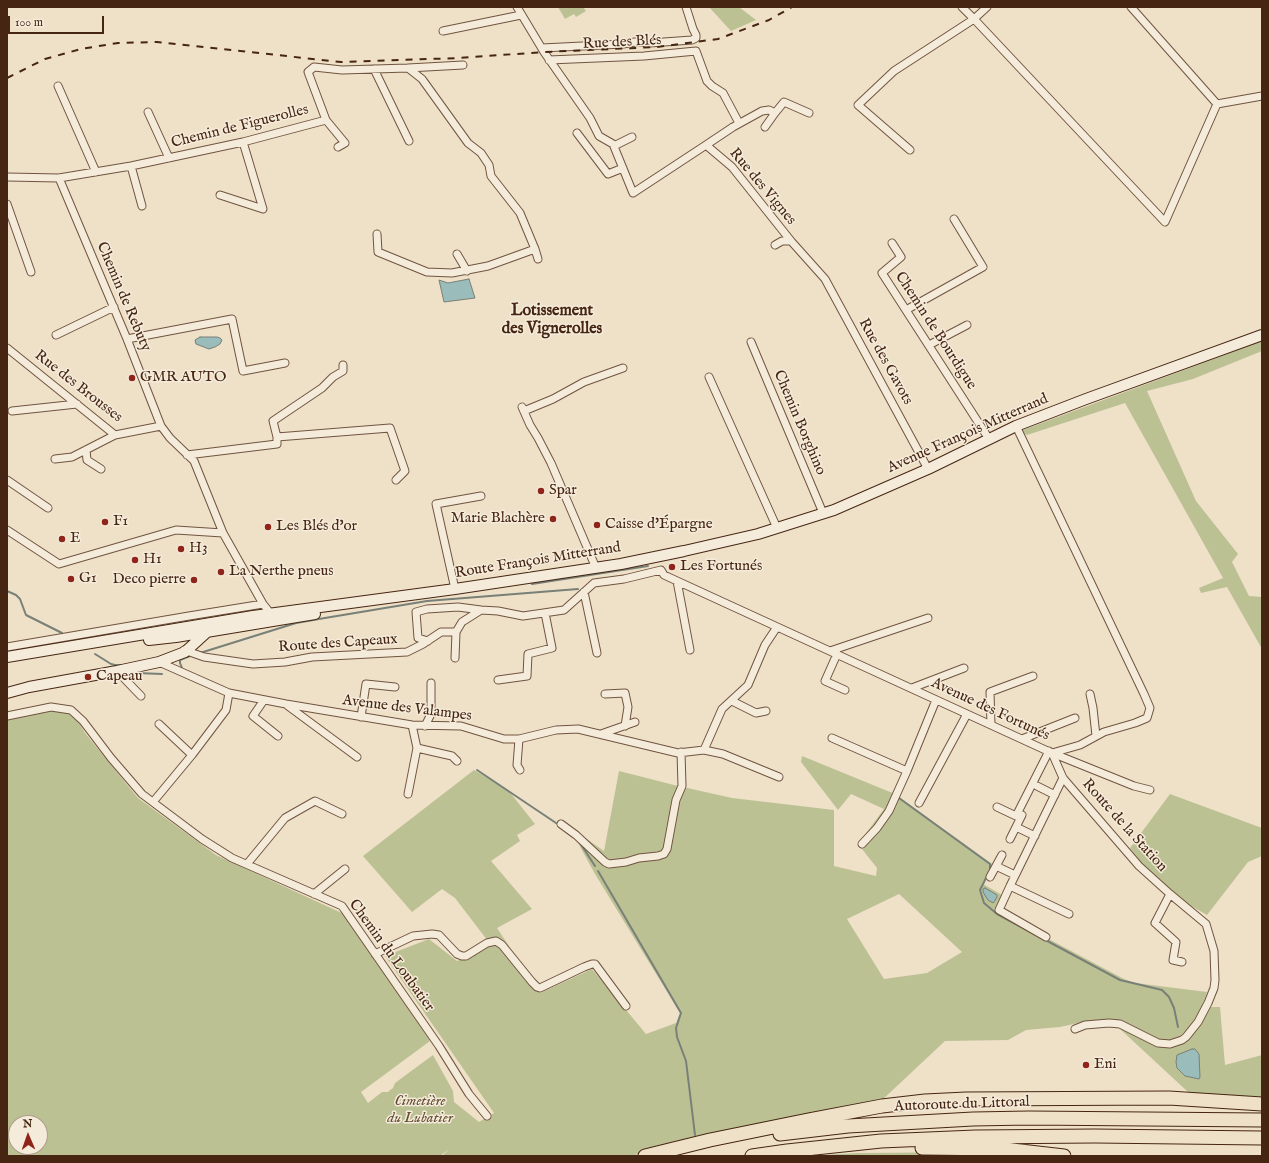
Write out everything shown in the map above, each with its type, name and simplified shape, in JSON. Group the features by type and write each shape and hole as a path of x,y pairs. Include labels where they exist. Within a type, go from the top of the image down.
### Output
{"highway":[{"path":"645,1156 710,1140 770,1128 882,1106 925,1100 1170,1098 1262,1104"},
{"name":"Autoroute du Littoral","path":"666,1156 717,1144 788,1133 848,1126 913,1122 1029,1118 1262,1120"},
{"path":"752,1156 787,1150 881,1141 975,1137 1094,1136 1262,1138"},
{"path":"787,1150 884,1147 975,1148 1017,1150 1064,1156"}],"main road":[{"name":"Avenue François Mitterrand","path":"684,551 758,534 834,510 928,469 1016,426 1262,335"},
{"name":"Route François Mitterrand","path":"395,598 596,568 684,551"},
{"path":"7,657 255,616 395,598"},
{"path":"7,663 146,640 296,618 395,598"},
{"path":"180,652 187,635 192,629 247,620 255,616"},
{"path":"7,693 160,662 180,652 207,632"}],"street":[{"path":"517,7 549,60 590,118 599,136 612,142 623,168 608,174 576,133"},
{"name":"Rue des Blés","path":"542,48 694,39 696,35 692,29 686,7"},
{"path":"962,7 1165,222 1217,104"},
{"path":"910,150 858,105 894,71 974,19 987,7"},
{"path":"1131,7 1217,104"},
{"path":"443,31 521,15"},
{"path":"644,43 644,56"},
{"name":"Rue des Blés","path":"549,60 644,56 696,51 707,81 723,93 739,123"},
{"name":"Chemin de Figuerolles","path":"7,177 59,178 130,166 243,142 326,120 308,72 314,67 340,70 463,65"},
{"path":"408,68 422,79 468,143 481,153 489,165 491,176 520,213 538,259"},
{"path":"374,69 410,141"},
{"path":"58,86 96,172"},
{"path":"1217,104 1262,96"},
{"path":"764,127 782,104 786,102 809,113"},
{"path":"706,145 739,123 766,110 775,112"},
{"path":"148,112 169,158"},
{"path":"326,120 345,143 338,147"},
{"path":"614,146 632,137"},
{"path":"220,195 263,209 243,142"},
{"name":"Rue des Vignes","path":"623,168 633,193 706,145 732,167 791,241 816,269"},
{"path":"130,166 142,206"},
{"name":"Chemin de Rebuty","path":"59,178 114,307 161,426"},
{"path":"7,204 32,272"},
{"path":"906,310 983,267 954,219"},
{"path":"377,234 378,252 427,272 452,274 488,266 535,249"},
{"name":"Rue des Vignes","path":"775,245 782,241 791,241"},
{"name":"Chemin de Bourdigue","path":"892,243 901,257 882,273 989,439"},
{"path":"457,254 467,270"},
{"name":"Rue des Gavots","path":"816,269 825,279 928,469"},
{"path":"56,335 114,307"},
{"path":"127,339 232,319 243,371 285,363"},
{"path":"929,345 967,325"},
{"name":"Chemin Borghino","path":"751,342 823,513"},
{"name":"Rue des Brousses","path":"7,348 116,435 161,426"},
{"path":"187,455 277,444 277,437 272,421 322,388 333,377 343,371 343,365"},
{"path":"596,568 551,463 523,409 553,399 584,382 622,368"},
{"path":"708,377 777,528"},
{"path":"12,411 77,404"},
{"path":"161,426 170,438 194,461 223,533 263,604 271,614"},
{"name":"Avenue des Fortunés","path":"584,592 594,583 624,579 661,570 664,575 1051,752 1080,745 1104,732 1147,718 1150,708 1016,426"},
{"path":"277,437 390,428 405,471 396,480"},
{"path":"56,459 72,456 116,435"},
{"path":"86,450 87,460 102,469"},
{"path":"7,480 48,508"},
{"path":"455,589 436,504 481,496"},
{"path":"7,530 59,564 176,530 223,533"},
{"path":"677,581 690,650"},
{"path":"428,641 418,638 416,612 428,609 458,607 498,611 523,616 564,610 584,592 597,653"},
{"path":"255,616 263,604"},
{"path":"7,647 263,604"},
{"path":"455,658 456,632 462,622 481,610"},
{"path":"498,680 527,676 528,654 552,648 545,613"},
{"path":"845,690 825,681 834,653 928,618"},
{"path":"704,750 722,709 748,685 765,645 777,627"},
{"name":"Route des Capeaux","path":"180,652 253,664 285,662 312,657 407,652 441,632 456,632"},
{"name":"Avenue des Valampes","path":"160,662 229,693 264,700 412,725 461,726 504,739 520,739 556,730 578,729 678,753 704,750 723,754 779,777"},
{"path":"912,688 964,668"},
{"path":"117,671 141,696"},
{"path":"991,725 990,692 1033,676"},
{"path":"425,726 431,714 431,683"},
{"path":"361,717 366,684 395,687"},
{"path":"153,802 192,755 226,710 229,693"},
{"path":"605,694 625,693 628,707 625,726"},
{"path":"1090,694 1096,736"},
{"path":"264,700 253,716 278,736"},
{"path":"862,844 877,828 889,811 936,700"},
{"path":"732,701 756,713 766,711"},
{"name":"Avenue des Valampes","path":"286,704 357,757"},
{"name":"Chemin du Loubatier","path":"7,716 51,706 71,710 83,721 111,758 142,794 202,839 232,858 342,906 469,1094 487,1116"},
{"path":"919,803 966,714"},
{"path":"1022,739 1075,718"},
{"path":"601,734 635,722"},
{"path":"159,724 192,755"},
{"path":"408,794 417,748 412,725"},
{"path":"832,738 907,771"},
{"path":"520,739 517,766 520,770"},
{"path":"417,748 452,756 456,762"},
{"path":"561,824 609,864 664,854 667,849 676,800 682,786 681,752"},
{"path":"997,807 1016,816 1051,752 1134,786 1150,790"},
{"name":"Route de la Station","path":"1051,752 1063,778 1139,866 1206,924 1214,951 1214,988 1198,1022 1182,1040 1170,1044 1158,1043 1120,1024 1101,1023 1085,1025 1075,1029"},
{"path":"1031,798 1042,776"},
{"path":"1046,937 999,910 1063,778"},
{"path":"1037,786 1055,795"},
{"path":"246,864 285,818 315,801 342,814"},
{"path":"1010,838 1022,815"},
{"path":"1016,827 1035,836"},
{"path":"990,877 1002,855"},
{"path":"996,866 1015,876"},
{"path":"314,894 345,869"},
{"path":"1010,886 1069,914"},
{"path":"1170,894 1155,923 1176,942 1173,960 1182,962"},
{"path":"375,954 414,936 432,934 439,935 457,954 462,956 466,956 487,943 496,941 502,945 532,982 540,988 584,967 596,964 626,1006"}],"green space":[{"path":"558,7 583,7 586,11 576,17 574,14 565,19"},
{"path":"709,7 739,7 756,20 731,31"},
{"path":"1262,341 1262,351 1193,379 1147,391 1196,501 1238,554 1232,562 1249,596 1262,597 1262,649 1227,587 1201,593 1199,588 1223,578 1125,403 1027,435 1020,431"},
{"name":"Cimetière du Lubatier","path":"55,710 67,712 78,721 85,733 138,798 216,855 346,915 430,1041 361,1092 368,1103 382,1092 388,1092 393,1088 395,1083 433,1055 453,1091 454,1102 479,1122 494,1113 385,956 429,939 457,961 491,945 455,898 442,889 412,912 363,856 474,770 508,790 535,824 517,835 520,841 491,861 532,909 497,928 540,993 592,969 646,1034 676,1023 680,1013 595,874 577,841 561,821 604,851 619,771 732,798 834,810 834,866 876,876 877,868 858,844 884,809 851,794 838,810 801,762 802,756 895,794 995,866 983,884 1002,895 994,910 1124,979 1135,983 1207,992 1198,1017 1188,1029 1175,1040 1162,1041 1118,1020 1087,1021 1060,1027 1026,1030 1008,1040 945,1041 881,1101 700,1138 631,1156 442,1156 449,1149 440,1156 7,1156 7,719","holes":["899,894 962,952 927,973 884,979 847,919"]},
{"path":"1170,794 1262,828 1262,856 1248,862 1207,915 1186,903 1145,867 1130,848"},
{"path":"1211,1007 1220,1007 1225,1065 1262,1055 1262,1100 1201,1095 1188,1092 1119,1028 1162,1047 1189,1038"},
{"path":"987,1152 1020,1156 803,1156 858,1153"}],"water":[{"path":"469,279 475,298 444,302 439,280 448,283"},
{"path":"200,337 217,337 222,340 220,344 209,349 196,344 195,340"},
{"path":"985,888 997,895 993,903 988,900 983,892 983,889"},
{"path":"1195,1049 1199,1054 1199,1079 1185,1076 1177,1068 1177,1055"}],"waterway":[{"path":"532,584 648,566"},
{"path":"200,653 296,623 319,619 427,601 578,589"},
{"path":"7,591 16,595 20,599 26,615 62,633"},
{"path":"95,654 111,664 124,665"},
{"path":"182,668 180,660 190,656"},
{"path":"137,673 162,674"},
{"path":"477,770 559,825"},
{"path":"899,798 990,864 990,870"},
{"path":"580,843 595,866"},
{"path":"598,871 681,1013 676,1028 677,1037 686,1061 695,1135"},
{"path":"987,876 980,890 984,903 997,914 1120,980 1162,990 1169,997 1174,1008 1178,1027"}],"railway":[{"path":"7,78 45,59 81,49 118,43 157,42 341,62 459,58 544,52 657,47 718,39 769,20 792,7"}],"place":[{"name":"GMR AUTO","path":"132,378"},
{"name":"Spar","path":"541,491"},
{"name":"Marie Blachère","path":"553,519"},
{"name":"F1","path":"105,522"},
{"name":"Caisse d'Épargne","path":"597,525"},
{"name":"Les Blés d'or","path":"268,527"},
{"name":"E","path":"62,539"},
{"name":"H3","path":"181,549"},
{"name":"H1","path":"135,560"},
{"name":"Les Fortunés","path":"672,567"},
{"name":"La Nerthe pneus","path":"221,572"},
{"name":"G1","path":"71,579"},
{"name":"Deco pierre","path":"194,580"},
{"name":"Capeau","path":"88,677"},
{"name":"Eni","path":"1086,1065"}],"district":[{"name":"Lotissement des Vignerolles","path":"552,321"}]}
